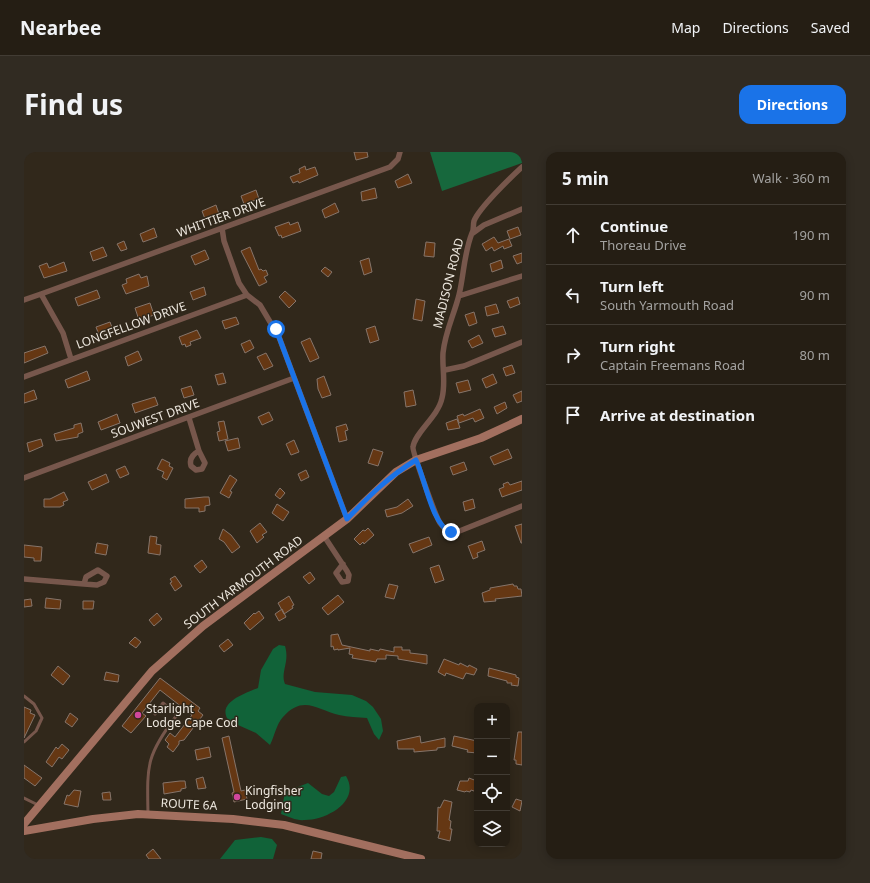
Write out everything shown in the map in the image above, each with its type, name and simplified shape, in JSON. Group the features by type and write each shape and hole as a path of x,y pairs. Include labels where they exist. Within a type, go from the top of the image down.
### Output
{"main road":[{"name":"SOUTH YARMOUTH ROAD","path":"24,824 152,671 229,605 347,519 396,472 416,460 481,438 522,419"},
{"name":"ROUTE 6A","path":"24,831 108,817 148,814 233,819 271,823 421,859"}],"street":[{"name":"WHITTIER DRIVE","path":"24,300 390,167 398,159 400,152"},
{"name":"MADISON ROAD","path":"522,167 490,200 474,221 467,247 459,296 447,330 443,355 445,370 442,398 439,409 413,445 412,452 434,512 440,524 451,532 457,532 522,506"},
{"path":"472,233 484,225 522,209"},
{"path":"222,228 224,241 234,271 247,295 260,305 276,329 347,519"},
{"path":"459,296 522,276"},
{"path":"41,294 63,333 71,359"},
{"name":"LONGFELLOW DRIVE","path":"24,377 247,295"},
{"path":"445,370 464,366 522,342"},
{"name":"SOUWEST DRIVE","path":"24,478 294,378"},
{"path":"189,418 199,451"},
{"path":"324,536 343,564"},
{"path":"24,579 84,584"}],"lane":[{"path":"24,696 34,704 42,718 36,730 24,742"},
{"path":"148,814 148,772 151,757 160,737 178,715 163,703 155,714"},
{"path":"24,798 40,806"}],"green space":[{"path":"430,152 522,152 522,163 442,191"},
{"path":"279,645 285,646 286,652 284,675 285,684 315,692 352,695 366,701 373,707 381,719 383,731 379,740 374,734 367,718 339,715 317,707 304,705 297,706 290,710 283,717 277,727 270,745 256,733 229,721 226,715 226,709 229,704 240,696 258,688 261,670 273,649"},
{"path":"346,776 349,785 349,793 345,801 332,813 323,817 302,820 281,814 285,792 308,783 322,794 329,796 334,792 341,777"},
{"path":"261,837 272,839 277,845 273,859 220,859 235,840"}],"building":[{"path":"354,152 367,152 368,157 356,160"},
{"path":"305,166 306,170 315,167 318,175 299,183 298,181 293,183 290,177 300,173 299,169"},
{"path":"408,174 412,183 398,188 395,181"},
{"path":"375,188 377,198 362,201 361,192"},
{"path":"256,190 259,199 244,204 241,196"},
{"path":"335,203 339,212 325,218 322,210"},
{"path":"216,205 219,214 205,219 202,211"},
{"path":"289,222 290,225 298,222 301,231 282,238 281,235 279,236 275,227"},
{"path":"518,227 521,235 510,239 507,231"},
{"path":"154,228 157,237 143,242 140,234"},
{"path":"494,237 498,243 509,239 512,246 504,249 503,246 494,251 492,247 486,251 482,244"},
{"path":"124,241 127,249 121,251 117,244"},
{"path":"426,242 435,243 434,257 424,256"},
{"path":"103,247 107,256 93,261 90,252"},
{"path":"250,247 259,270 266,270 268,275 264,277 267,282 259,286 241,251"},
{"path":"205,250 209,259 195,265 191,256"},
{"path":"522,253 522,262 517,264 513,256"},
{"path":"369,258 372,272 364,275 360,261"},
{"path":"501,260 503,268 492,272 490,264"},
{"path":"64,262 67,271 44,278 39,266 47,263 49,268"},
{"path":"325,267 332,272 328,277 321,271"},
{"path":"139,274 141,278 147,276 149,286 126,294 122,285 127,283 126,279"},
{"path":"204,287 206,295 193,300 190,292"},
{"path":"97,290 100,298 78,306 75,298"},
{"path":"285,291 296,301 289,308 279,297"},
{"path":"518,297 520,304 510,308 507,301"},
{"path":"416,299 425,301 422,321 413,319"},
{"path":"150,303 154,315 139,320 135,308"},
{"path":"496,304 499,313 487,316 485,307"},
{"path":"474,312 477,323 469,326 465,315"},
{"path":"236,317 239,324 225,329 222,321"},
{"path":"110,322 113,330 99,335 96,327"},
{"path":"375,326 379,340 370,343 366,329"},
{"path":"503,326 506,334 495,337 492,329"},
{"path":"197,330 201,338 190,342 191,345 186,347 185,344 182,345 179,337"},
{"path":"479,335 483,343 472,348 468,341"},
{"path":"310,338 319,358 310,362 301,342"},
{"path":"250,340 254,348 245,353 241,344"},
{"path":"45,346 48,353 24,363 24,353"},
{"path":"138,351 142,360 128,366 125,357"},
{"path":"266,353 273,366 264,370 257,357"},
{"path":"512,365 515,373 506,376 503,368"},
{"path":"87,371 90,380 68,388 65,380"},
{"path":"223,373 226,383 218,385 215,375"},
{"path":"493,374 497,383 486,388 482,379"},
{"path":"324,376 331,395 322,398 318,389 317,379"},
{"path":"468,380 471,390 459,393 456,383"},
{"path":"191,386 194,395 184,398 181,389"},
{"path":"34,390 37,399 24,403 24,394"},
{"path":"413,390 416,405 406,407 404,392"},
{"path":"522,391 522,401 517,403 513,395"},
{"path":"155,397 158,405 135,413 132,404"},
{"path":"505,402 507,408 497,414 494,407"},
{"path":"480,409 484,418 475,422 473,418 459,423 457,416 463,414 464,416"},
{"path":"269,412 273,420 262,425 258,417"},
{"path":"117,414 120,423 101,430 98,422"},
{"path":"457,419 460,428 448,430 446,423"},
{"path":"224,421 228,439 219,441 217,432 220,431 218,422"},
{"path":"81,423 83,432 78,434 78,437 56,441 54,434 74,428 74,425"},
{"path":"346,424 348,430 345,431 347,440 339,442 336,427"},
{"path":"238,438 240,448 228,451 225,441"},
{"path":"41,439 43,446 29,452 27,443"},
{"path":"294,440 299,452 291,455 286,444"},
{"path":"373,449 383,452 378,466 368,463"},
{"path":"508,449 512,458 494,465 490,457"},
{"path":"162,459 170,463 169,466 173,468 167,480 162,477 164,472 157,469"},
{"path":"464,462 467,470 453,475 450,467"},
{"path":"125,466 129,474 120,478 116,470"},
{"path":"306,470 309,477 301,481 298,474"},
{"path":"106,474 109,482 92,490 88,482"},
{"path":"230,475 237,480 230,491 232,492 229,498 220,493"},
{"path":"522,481 522,490 502,497 499,489 504,487 503,484 508,482 510,485"},
{"path":"280,488 285,493 280,499 275,495"},
{"path":"64,492 68,500 63,502 64,505 60,507 44,507 44,499 50,499"},
{"path":"209,497 210,505 205,506 205,511 199,512 199,508 185,508 185,499"},
{"path":"408,499 413,506 402,513 387,517 385,510 397,507"},
{"path":"473,499 475,508 465,511 463,502"},
{"path":"277,504 289,512 283,521 272,513"},
{"path":"260,523 267,532 262,535 264,537 257,543 250,531"},
{"path":"522,524 522,543 521,543 515,526"},
{"path":"368,528 374,535 364,544 363,542 360,545 354,539 363,530 365,531"},
{"path":"223,529 231,535 240,547 232,553 224,542 219,539"},
{"path":"150,536 157,537 156,544 161,545 160,555 148,553"},
{"path":"429,537 432,545 413,553 409,544"},
{"path":"482,541 485,550 477,553 478,557 473,559 468,546"},
{"path":"97,543 108,545 106,555 95,553"},
{"path":"24,545 42,547 41,561 34,561 34,558 24,557"},
{"path":"202,560 207,567 200,573 194,566"},
{"path":"439,565 444,580 435,583 430,568"},
{"path":"310,572 315,579 309,584 303,577"},
{"path":"175,576 182,586 175,591 170,583 172,582 170,579"},
{"path":"389,584 398,586 394,599 385,597"},
{"path":"513,584 514,586 517,586 518,589 521,589 522,596 495,599 496,601 484,602 482,593 490,590 490,588"},
{"path":"338,595 344,602 328,615 322,608"},
{"path":"289,596 294,605 292,606 293,608 284,614 278,603"},
{"path":"46,598 61,600 60,609 45,608"},
{"path":"31,599 32,606 24,607 24,600"},
{"path":"83,601 94,601 93,609 83,609"},
{"path":"282,609 286,617 279,621 275,614"},
{"path":"259,611 264,618 250,630 244,623 254,613 255,614"},
{"path":"157,613 162,619 154,626 149,620"},
{"path":"338,634 342,645 370,651 370,649 379,651 380,649 394,652 394,647 402,647 402,650 410,650 410,653 427,655 427,664 398,659 398,656 386,655 386,659 377,659 376,662 352,658 353,655 349,654 350,648 334,650 333,646 331,647 331,635"},
{"path":"135,637 141,642 136,648 129,643"},
{"path":"228,639 233,645 224,652 219,646"},
{"path":"444,659 459,665 460,663 468,667 469,665 477,669 474,675 466,673 463,679 446,673 445,676 438,672"},
{"path":"58,666 70,676 63,685 51,675"},
{"path":"489,668 516,675 516,677 519,678 518,686 511,685 512,683 507,683 507,681 488,676"},
{"path":"106,672 119,675 118,682 104,680"},
{"name":"Starlight Lodge Cape Cod","path":"160,678 200,708 198,711 203,715 184,740 179,741 179,744 173,752 167,747 169,744 165,740 170,733 175,737 192,715 160,690 142,713 146,716 131,733 122,726"},
{"path":"24,707 31,710 30,713 35,715 24,738"},
{"path":"70,713 78,719 72,727 65,722"},
{"path":"518,732 522,732 522,765 516,764 516,760 514,760"},
{"path":"229,736 241,791 245,790 247,799 234,802 232,793 234,792 222,738"},
{"path":"420,736 421,743 445,738 445,747 437,748 437,750 414,752 414,749 398,749 397,741"},
{"path":"454,736 474,740 474,753 467,752 468,750 452,746"},
{"path":"62,744 69,750 62,759 59,757 52,767 46,762 56,747 58,749"},
{"path":"209,747 211,757 197,760 195,750"},
{"path":"24,765 42,778 35,786 24,778"},
{"path":"203,777 206,788 198,789 196,779"},
{"path":"469,778 474,780 474,791 471,790 470,792 465,792 457,790 460,781 468,781"},
{"path":"185,781 186,788 181,789 181,791 164,794 163,783"},
{"path":"74,790 81,791 78,807 64,804 67,795 69,796"},
{"path":"110,792 111,800 103,800 102,793"},
{"path":"516,799 522,801 520,811 512,807"},
{"path":"444,800 452,802 449,820 451,821 450,829 452,829 450,841 438,838 440,831 437,831 438,807 440,808"},
{"path":"153,849 161,859 149,859 146,855"},
{"path":"313,851 322,853 321,859 311,859"}],"place":[{"name":"Starlight Lodge Cape Cod","path":"138,715"},
{"name":"Kingfisher Lodging","path":"237,797"}],"route":[{"path":"276,329 286,352 294,378 347,519 384,482 396,472 416,460 434,512 440,524 448,532 451,532"}]}
